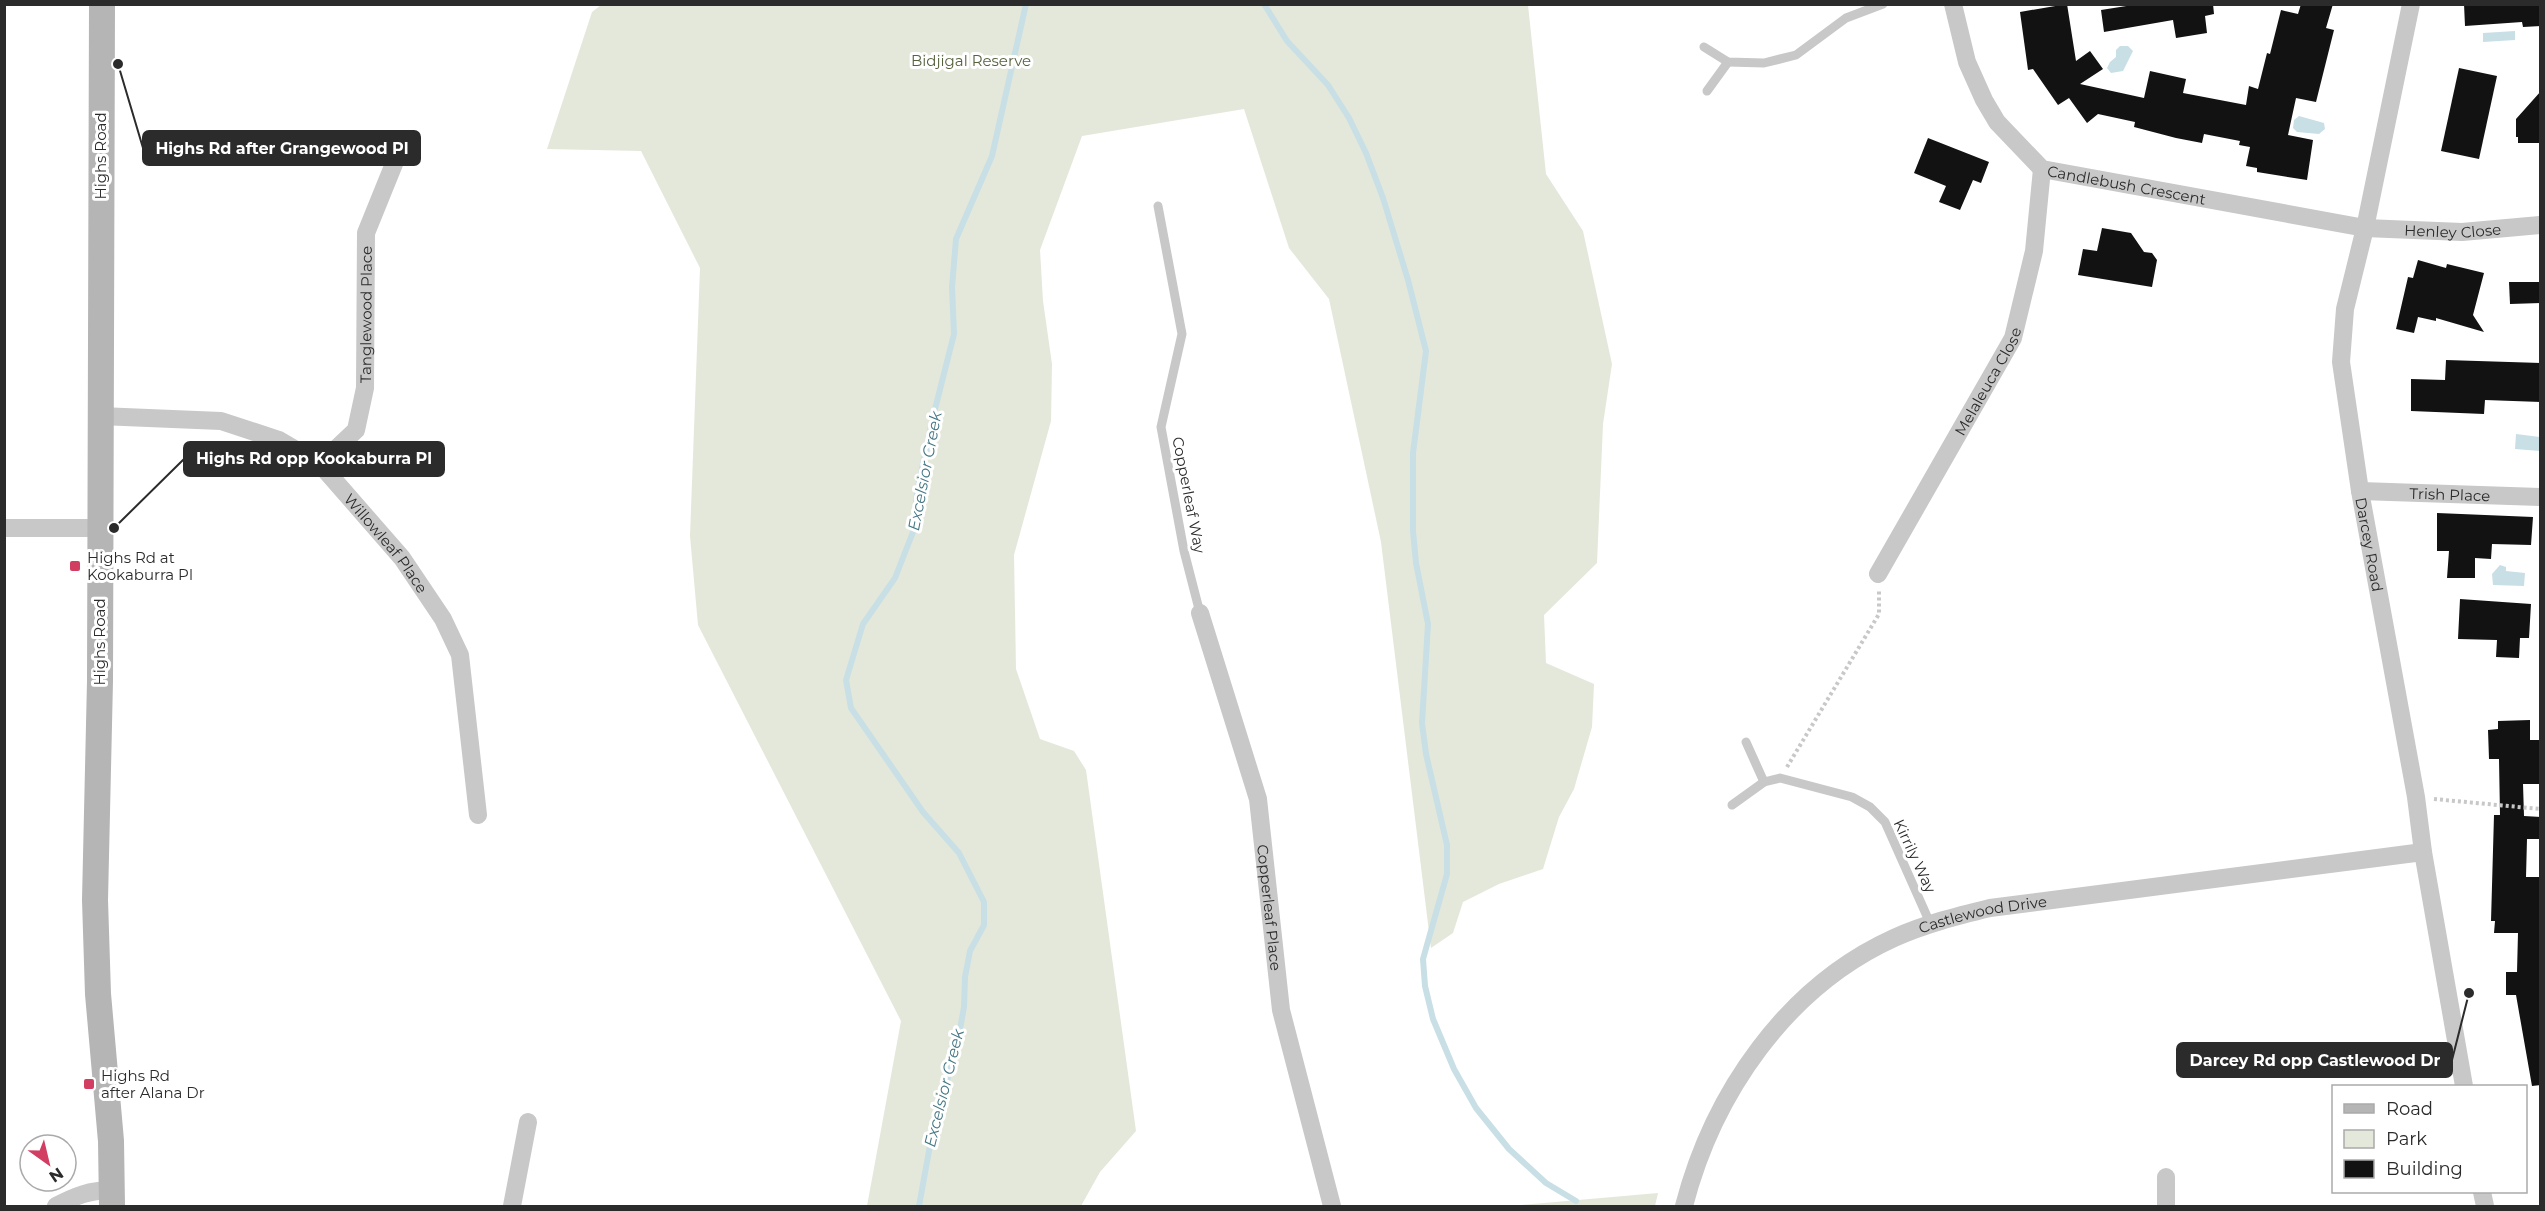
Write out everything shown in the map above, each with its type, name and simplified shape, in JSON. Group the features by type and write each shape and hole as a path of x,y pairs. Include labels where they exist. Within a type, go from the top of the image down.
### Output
{"street":[{"name":"Highs Road","path":"102,4 100,681 96,945 102,1051 111,1141 112,1198"},
{"name":"Candlebush Crescent","path":"1953,4 1967,62 1984,100 1997,122 2042,169 2365,228"},
{"name":"Darcey Road","path":"2411,4 2365,228 2345,309 2341,362 2360,491 2416,797 2423,852 2463,1085"},
{"name":"Tanglewood Place","path":"320,464 356,430 365,388 366,233 398,154"},
{"name":"Melaleuca Close","path":"1878,574 2013,338 2034,251 2042,169"},
{"name":"Henley Close","path":"2365,228 2462,232 2541,225"},
{"name":"Willowleaf Place","path":"100,416 221,421 279,440 320,464 402,558 444,619 460,655 478,815"},
{"name":"Trish Place","path":"2360,491 2541,497"},
{"path":"4,528 99,528"},
{"name":"Copperleaf Place","path":"1200,613 1258,799 1281,1010 1332,1206"},
{"name":"Castlewood Drive","path":"1684,1206 1694,1169 1713,1124 1736,1080 1759,1049 1790,1014 1824,983 1848,965 1893,939 1930,923 1990,908 2423,852"},
{"path":"512,1206 528,1122"},
{"path":"2166,1177 2166,1206"},
{"path":"56,1206 92,1190 112,1198"}],"lane":[{"path":"1704,47 1728,62 1764,63 1796,55 1846,18 1883,4"},
{"path":"1707,92 1728,62"},
{"name":"Copperleaf Way","path":"1158,206 1182,334 1161,427 1184,551 1200,613"},
{"path":"1746,742 1764,782"},
{"name":"Kirrily Way","path":"1732,805 1764,782 1780,778 1852,797 1870,807 1885,822 1930,923"}],"path":[{"path":"1780,778 1880,614 1878,574"},
{"path":"2416,797 2541,808"}],"green space":[{"name":"Bidjigal Reserve","path":"601,5 1528,5 1546,174 1583,231 1612,364 1603,424 1597,563 1544,615 1546,663 1594,684 1592,727 1574,789 1559,817 1543,869 1499,884 1463,902 1453,933 1431,948 1381,542 1329,299 1289,248 1244,109 1082,136 1040,250 1043,301 1052,364 1051,421 1014,555 1016,669 1040,739 1074,751 1086,770 1136,1131 1100,1172 1081,1206 867,1206 901,1021 698,625 690,536 700,268 641,151 547,149 592,12"},
{"path":"1658,1193 1655,1206 1510,1206"}],"water":[{"path":"2515,31 2515,40 2483,42 2483,33"},
{"path":"2120,46 2128,46 2133,51 2123,71 2111,73 2107,68 2116,57 2116,50"},
{"path":"2299,116 2324,123 2325,129 2319,134 2297,132 2293,128 2294,120"},
{"path":"2516,434 2540,437 2540,451 2515,449"},
{"path":"2500,565 2506,567 2506,571 2525,573 2524,586 2493,585 2492,574"}],"building":[{"path":"2067,4 2076,61 2090,51 2103,69 2080,84 2144,98 2150,71 2186,79 2183,93 2246,105 2249,86 2258,89 2281,10 2298,14 2301,4 2333,4 2326,28 2334,30 2316,102 2296,98 2288,135 2313,140 2307,180 2257,172 2257,168 2246,166 2250,147 2239,145 2240,141 2204,134 2202,143 2134,127 2135,122 2098,114 2087,123 2069,98 2058,105 2033,69 2028,70 2020,12"},
{"path":"2139,4 2213,4 2214,14 2205,16 2207,33 2176,38 2173,20 2104,32 2101,10"},
{"path":"2464,4 2541,4 2541,26 2523,27 2522,22 2465,26"},
{"path":"2459,68 2497,76 2479,159 2441,151"},
{"path":"2541,91 2541,143 2518,143 2516,119"},
{"path":"1928,138 1989,162 1981,183 1973,180 1960,210 1939,202 1946,186 1914,173"},
{"path":"2102,228 2131,233 2144,252 2152,253 2157,260 2152,287 2078,275 2083,249 2097,251"},
{"path":"2418,260 2446,268 2447,264 2484,273 2473,315 2484,332 2436,318 2436,321 2418,317 2414,333 2396,329 2408,277 2413,278"},
{"path":"2509,282 2541,282 2541,303 2510,304"},
{"path":"2446,360 2541,363 2541,402 2485,400 2484,414 2411,411 2411,379 2445,380"},
{"path":"2437,513 2533,517 2531,545 2492,544 2491,559 2475,558 2475,578 2447,578 2449,551 2437,551"},
{"path":"2460,599 2531,604 2529,638 2520,638 2519,658 2496,657 2497,640 2458,639"},
{"path":"2530,720 2530,740 2541,740 2541,784 2523,784 2524,816 2541,817 2540,839 2527,839 2526,877 2541,877 2541,1085 2532,1086 2516,995 2506,995 2506,972 2517,972 2518,933 2494,933 2495,921 2491,921 2494,815 2500,815 2499,759 2489,759 2488,730 2498,729 2498,721"}],"waterway":[{"name":"Excelsior Creek","path":"919,1206 933,1129 957,1046 970,951 984,925 984,902 959,853 923,812 851,708 846,680 863,624 895,578 913,532 917,492 954,334 952,287 956,239 992,156 1026,4"},
{"path":"1264,4 1287,41 1328,85 1349,118 1366,153 1383,198 1408,280 1426,351 1413,453 1413,531 1416,563 1428,624 1422,723 1426,754 1447,845 1447,874 1423,959 1425,986 1433,1019 1454,1069 1476,1108 1509,1149 1546,1183 1576,1201"}],"place":[{"name":"Highs Rd after Grangewood Pl","path":"118,64"},
{"name":"Highs Rd opp Kookaburra Pl","path":"114,528"},
{"name":"Highs Rd at Kookaburra Pl","path":"75,566"},
{"name":"Darcey Rd opp Castlewood Dr","path":"2469,993"},
{"name":"Highs Rd after Alana Dr","path":"89,1084"}]}
